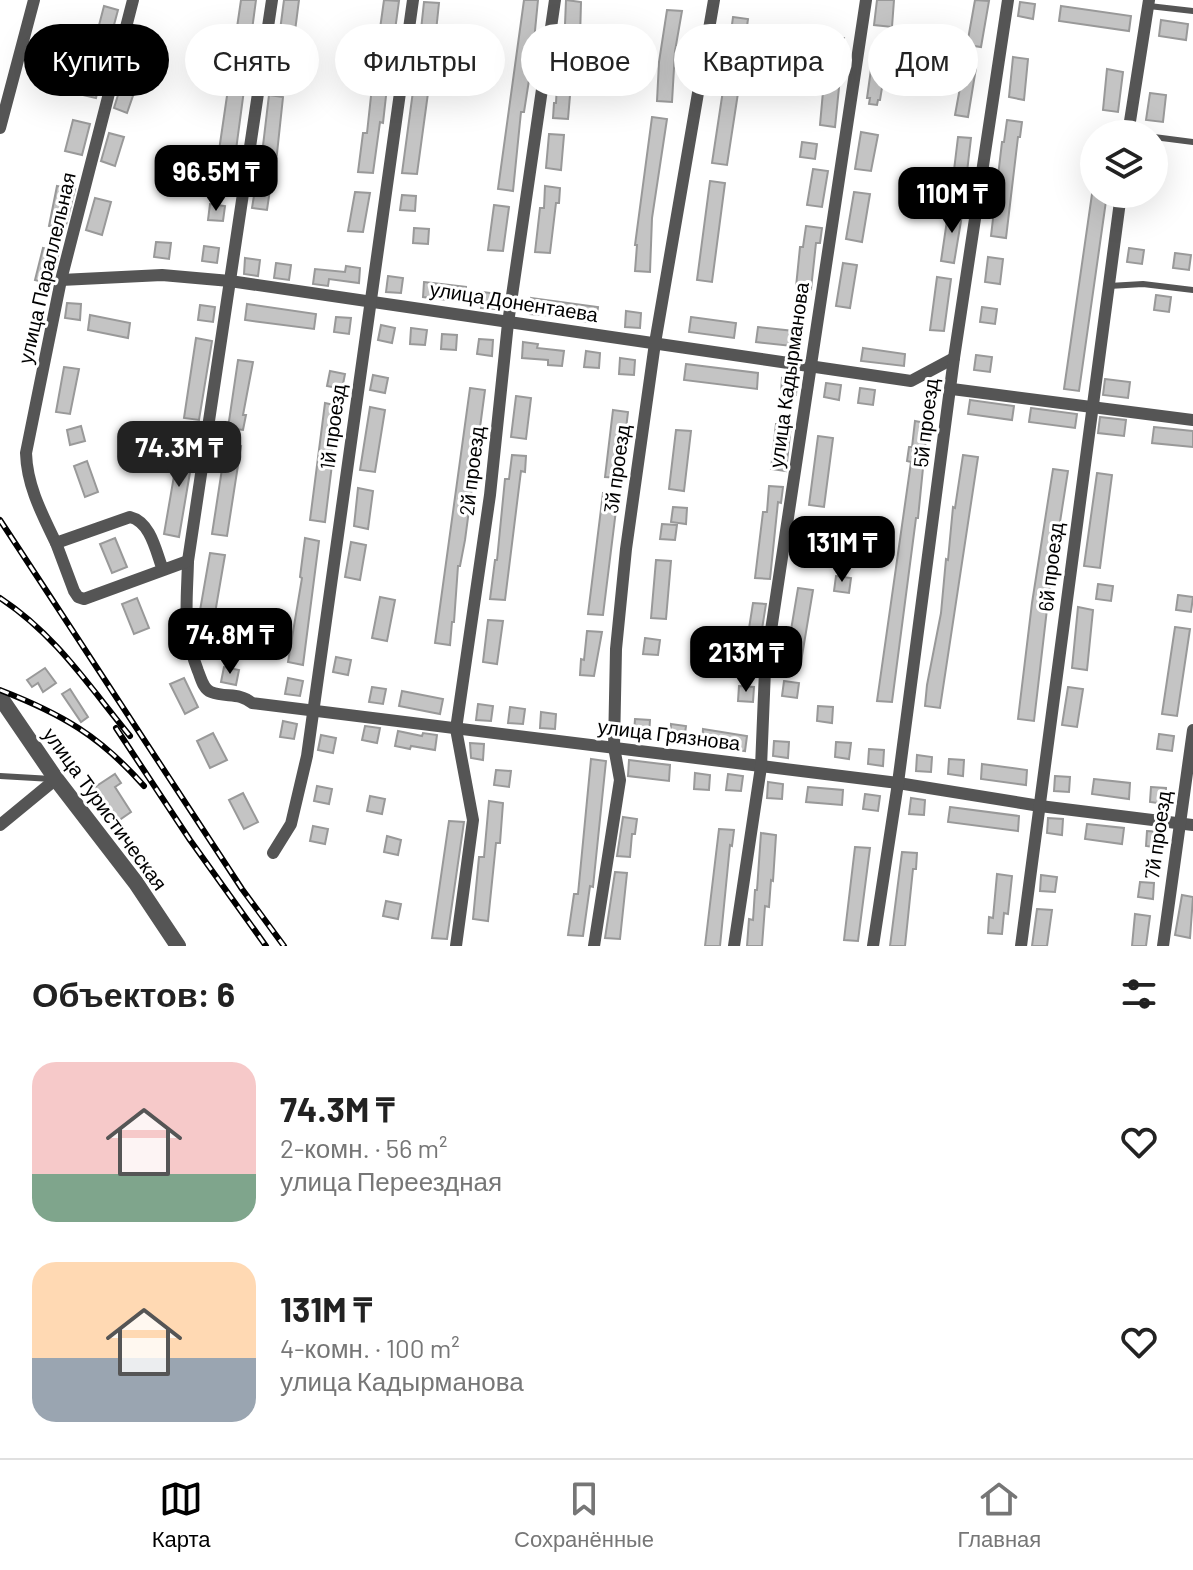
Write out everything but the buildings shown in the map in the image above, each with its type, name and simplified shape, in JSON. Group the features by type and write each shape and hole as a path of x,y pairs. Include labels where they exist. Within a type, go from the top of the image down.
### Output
{"street":[{"path":"0,128 34,0"},
{"name":"улица Параллельная","path":"133,0 61,280 26,453 27,472 34,495 78,597 84,599 163,570"},
{"path":"56,543 130,517 146,527 163,570 188,561 272,0"},
{"name":"1й проезд","path":"273,853 291,824 307,756 413,0"},
{"name":"2й проезд","path":"456,946 473,820 456,729 490,495 508,323 555,0"},
{"name":"3й проезд","path":"594,946 620,780 614,747 616,649 626,549 655,343 714,0"},
{"name":"улица Кадырманова","path":"734,946 761,767 765,670 866,0"},
{"name":"5й проезд","path":"873,946 898,783 954,358 1008,0"},
{"path":"1132,120 1149,3"},
{"name":"6й проезд","path":"1021,946 1119,208"},
{"name":"улица Донентаева","path":"61,280 162,275 230,281 911,381 954,358"},
{"path":"952,389 1193,420"},
{"name":"улица Грязнова","path":"188,561 186,629 205,687 211,692 244,696 252,703 898,783 1040,806 1193,825"},
{"name":"улица Туристическая","path":"0,697 56,779 136,883 178,946"},
{"name":"7й проезд","path":"1163,946 1193,730"},
{"path":"0,825 56,779"}],"lane":[{"path":"1149,3 1193,11"},
{"path":"1168,139 1193,142"},
{"path":"1109,286 1143,284 1193,290"},
{"path":"0,776 56,779"}],"railway":[{"path":"0,520 242,889 284,946"},
{"path":"0,598 55,644 130,736"},
{"path":"0,690 79,728 112,753 144,786"},
{"path":"116,728 190,840 266,946"}]}
